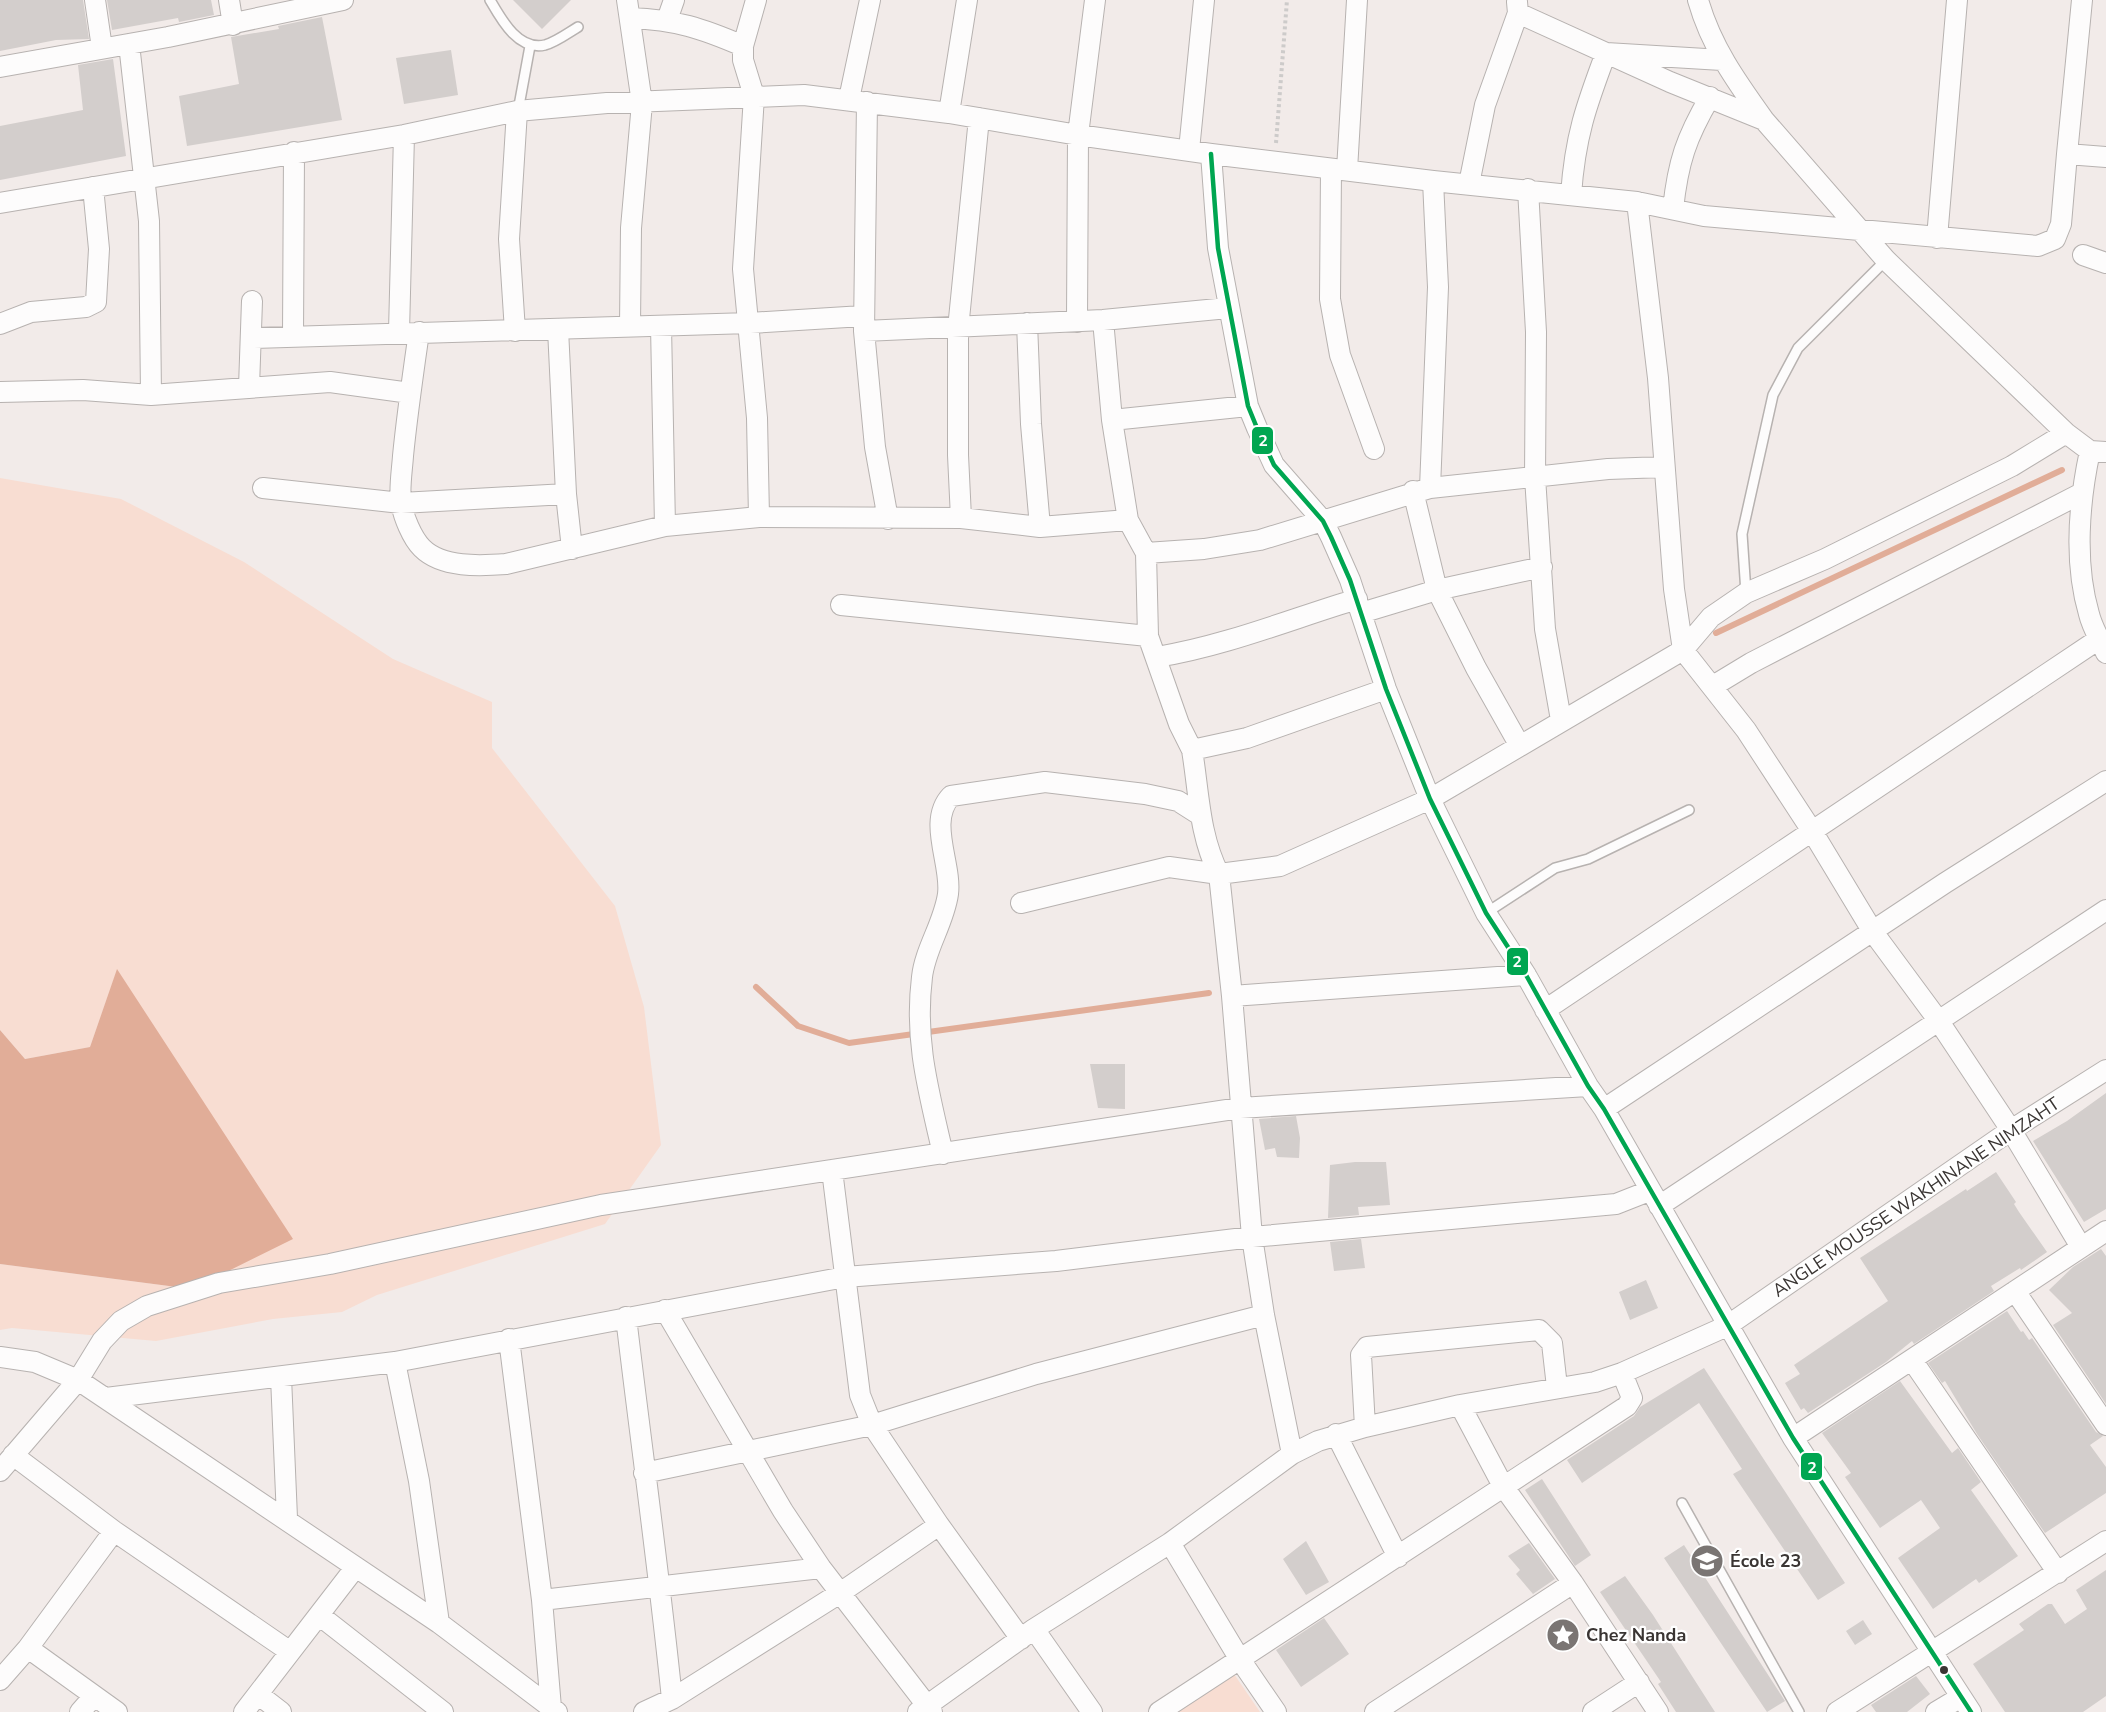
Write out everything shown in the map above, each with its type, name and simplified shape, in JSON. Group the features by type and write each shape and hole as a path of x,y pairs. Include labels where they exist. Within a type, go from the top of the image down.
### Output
{"street":[{"path":"95,0 102,48"},
{"path":"229,0 233,25"},
{"path":"0,67 233,25 344,0"},
{"path":"667,20 674,0"},
{"path":"756,0 743,46 743,60 754,96 743,269 758,418 759,517"},
{"path":"870,0 858,101 864,324 875,447 888,519"},
{"path":"949,113 967,0"},
{"path":"1077,322 1078,135 1095,0"},
{"path":"1189,150 1204,0"},
{"path":"1357,0 1339,170 1330,299 1340,355 1374,449"},
{"path":"1545,1010 1812,831 2103,646 2089,616 2084,595 2080,494 2098,452 2066,433 1886,260 1764,120 1722,60 1707,30 1698,0"},
{"path":"1937,238 1957,0"},
{"path":"0,203 404,135 518,111 606,102 642,103 804,94 949,113 1211,154 1433,181 1637,202 1704,216 2038,246 2055,239 2061,224 2082,0"},
{"path":"1469,184 1485,105 1517,7 1606,53 1764,120"},
{"path":"630,326 631,228 642,103 629,9 696,26 743,46"},
{"path":"129,44 151,252 151,395"},
{"path":"1606,53 1722,60"},
{"path":"1571,195 1576,139 1606,53"},
{"path":"1673,209 1676,180 1684,144 1710,97"},
{"path":"515,331 509,239 518,111"},
{"path":"961,518 958,455 958,329 979,118"},
{"path":"404,135 410,393 401,503 414,538 423,550 457,563 479,566 506,564 665,526 759,517 961,518 1040,527 1128,520"},
{"path":"293,336 294,152"},
{"path":"1211,154 1218,248 1228,308 1248,406 1274,465 1323,521 1341,556 1386,689 1430,799 1486,913 1526,975 1726,1326 1793,1438 1966,1704 1936,1712"},
{"path":"2067,154 2106,157"},
{"path":"1433,181 1438,287 1422,490 1437,590 1476,668 1520,746"},
{"path":"0,324 31,312 86,307 96,302 99,249 93,187"},
{"path":"1528,189 1536,333 1535,477 1545,629 1561,720"},
{"path":"1637,202 1658,378 1674,589 1683,650 1746,730 1812,831 1873,932 1938,1020 2012,1130 2081,1247"},
{"path":"2083,255 2106,262"},
{"path":"249,387 252,301"},
{"path":"252,338 750,323 864,324 958,329 1103,320 1228,308"},
{"path":"1103,320 1112,420 1128,520 1146,553 1148,636 1179,724 1192,750 1200,813 1212,860 1219,874 1232,996 1252,1237 1264,1315 1292,1454"},
{"path":"1027,323 1031,424 1040,527"},
{"path":"661,326 665,526"},
{"path":"558,329 566,494 572,549"},
{"path":"0,392 83,390 151,395 330,382 410,393"},
{"path":"1112,420 1248,406"},
{"path":"1021,903 1169,867 1219,874 1280,866 1430,799 1683,650 1711,616 1746,593 1825,559 1992,477 2066,433"},
{"path":"1146,553 1204,549 1260,540 1422,490 1535,477 1664,467"},
{"path":"263,489 401,503 566,494"},
{"path":"1713,686 1750,663 2080,494"},
{"path":"1157,657 1242,638 1268,626 1542,567"},
{"path":"841,605 1148,636"},
{"path":"1192,750 1247,738 1386,689"},
{"path":"1604,1109 1945,882 2106,781"},
{"path":"943,1154 920,1052 920,1033 922,975 948,893 941,822 945,802 951,796 1046,782 1145,794 1178,801 1200,813"},
{"path":"106,1398 395,1362 845,1277 1056,1261 1252,1237 1616,1204 1654,1198 1938,1020 2106,910"},
{"path":"1232,996 1526,975"},
{"name":"ANGLE MOUSSE WAKHINANE NIMZAHT","path":"926,1710 1028,1634 1170,1543 1292,1454 1336,1434 1365,1427 1461,1405 1596,1382 1622,1373 1726,1326 2012,1130 2106,1070"},
{"path":"0,1471 78,1380 102,1341 121,1321 147,1306 219,1283 330,1264 601,1205 1240,1108 1588,1086"},
{"path":"832,1170 860,1395 872,1425 939,1525 1092,1712"},
{"path":"1793,1438 2106,1231"},
{"path":"2015,1291 2106,1425"},
{"path":"665,1310 748,1452 821,1568 926,1710"},
{"path":"644,1473 872,1425 1036,1374 1264,1315"},
{"path":"626,1317 644,1473 661,1586 672,1699"},
{"path":"1365,1427 1361,1355 1366,1347 1539,1330 1552,1343 1557,1387"},
{"path":"509,1339 554,1710"},
{"path":"0,1357 35,1362 78,1380 287,1518 355,1569 438,1623 554,1710"},
{"path":"1912,1360 2058,1573"},
{"path":"395,1362 419,1481 438,1623"},
{"path":"1159,1712 1627,1406 1632,1398 1622,1373"},
{"path":"281,1377 287,1518"},
{"path":"1461,1405 1503,1485 1573,1583 1658,1712"},
{"path":"1336,1434 1398,1557"},
{"path":"13,1455 114,1531 289,1651"},
{"path":"644,1712 672,1699 840,1593 939,1525"},
{"path":"0,1680 28,1648 114,1531"},
{"path":"1837,1712 2106,1541"},
{"path":"1170,1543 1239,1658 1276,1712"},
{"path":"542,1600 821,1568"},
{"path":"244,1712 259,1695 289,1651 320,1616 355,1569"},
{"path":"1375,1712 1573,1583"},
{"path":"320,1616 443,1712"},
{"path":"28,1648 117,1712"},
{"path":"1593,1712 1639,1682"},
{"path":"80,1712 94,1695"},
{"path":"259,1695 280,1712"}],"lane":[{"path":"490,0 500,18 518,38 530,46 546,45 578,27"},
{"path":"518,111 530,46"},
{"path":"1746,593 1742,534 1773,395 1798,348 1886,260"},
{"path":"1486,913 1555,868 1588,859 1689,810"},
{"path":"1682,1503 1799,1712"}],"path":[{"path":"1275,162 1287,0"}],"shaded area":[{"path":"0,478 121,499 244,562 393,659 492,702 492,748 615,906 644,1007 661,1145 605,1224 377,1295 342,1312 273,1319 156,1341 12,1328 0,1330 0,1264 192,1289 117,970 90,1047 25,1059 0,1030"},
{"path":"117,969 293,1239 192,1289 0,1264 0,1030 25,1059 90,1047"},
{"path":"1234,1674 1260,1712 1176,1712"}],"building":[{"path":"0,0 83,0 89,39 56,40 0,51"},
{"path":"107,0 211,0 214,15 179,22 178,18 112,30"},
{"path":"513,0 571,0 542,29"},
{"path":"322,17 342,120 187,146 179,96 239,84 231,37 279,29 278,26"},
{"path":"451,50 458,95 404,104 396,58"},
{"path":"113,59 126,156 0,180 0,126 83,110 78,65"},
{"path":"1090,1064 1125,1064 1125,1109 1098,1108"},
{"path":"2106,1093 2106,1209 2084,1222 2033,1141 2067,1121"},
{"path":"1296,1116 1300,1138 1299,1158 1277,1157 1275,1148 1265,1150 1259,1119"},
{"path":"1386,1162 1390,1205 1358,1207 1359,1215 1328,1218 1330,1165"},
{"path":"1996,1172 2016,1202 2014,1204 2019,1212 2047,1252 2021,1270 2020,1268 1991,1286 1994,1291 1914,1344 1912,1341 1886,1362 1808,1413 1804,1408 1801,1410 1785,1383 1800,1374 1794,1365 1888,1301 1860,1258"},
{"path":"1361,1239 1365,1268 1334,1271 1330,1242"},
{"path":"2101,1249 2106,1256 2106,1404 2053,1325 2072,1313 2049,1290 2073,1267"},
{"path":"1646,1280 1658,1308 1630,1320 1619,1292"},
{"path":"2007,1311 2021,1332 2023,1331 2029,1340 2032,1338 2096,1432 2103,1436 2090,1445 2106,1467 2106,1493 2045,1533 1977,1434 1945,1381 1942,1383 1928,1363"},
{"path":"1704,1368 1845,1583 1818,1600 1733,1474 1742,1469 1699,1403 1582,1483 1567,1460 1634,1416 1640,1407"},
{"path":"1900,1381 1952,1453 1958,1448 1981,1482 1971,1490 2018,1556 1979,1583 1976,1579 1933,1609 1898,1558 1940,1528 1921,1500 1880,1528 1845,1477 1851,1473 1822,1433"},
{"path":"1542,1479 1591,1555 1575,1566 1525,1490"},
{"path":"1306,1541 1329,1582 1306,1595 1283,1559"},
{"path":"1529,1543 1555,1579 1533,1594 1516,1574 1520,1570 1508,1556"},
{"path":"1684,1545 1785,1701 1767,1712 1664,1558"},
{"path":"2106,1570 2106,1696 2083,1712 2005,1712 1973,1664 2024,1630 2019,1624 2048,1604 2052,1604 2065,1624 2087,1609 2076,1590"},
{"path":"1625,1576 1653,1615 1715,1712 1676,1712 1658,1684 1661,1682 1600,1592"},
{"path":"1324,1618 1349,1654 1301,1687 1276,1650"},
{"path":"1863,1620 1872,1634 1855,1645 1846,1631"},
{"path":"1916,1676 1930,1694 1907,1712 1876,1712 1871,1705"}],"waterway":[{"path":"1716,633 2062,470"},
{"path":"756,987 798,1026 849,1043 1209,993"}],"transit line":[{"name":"2","path":"1211,154 1218,248 1248,406 1274,465 1323,521 1331,537 1350,580 1386,689 1430,799 1486,913 1526,975 1793,1438 1971,1712"}],"place":[{"name":"École 23","path":"1707,1561"},
{"name":"Chez Nanda","path":"1563,1635"}]}
